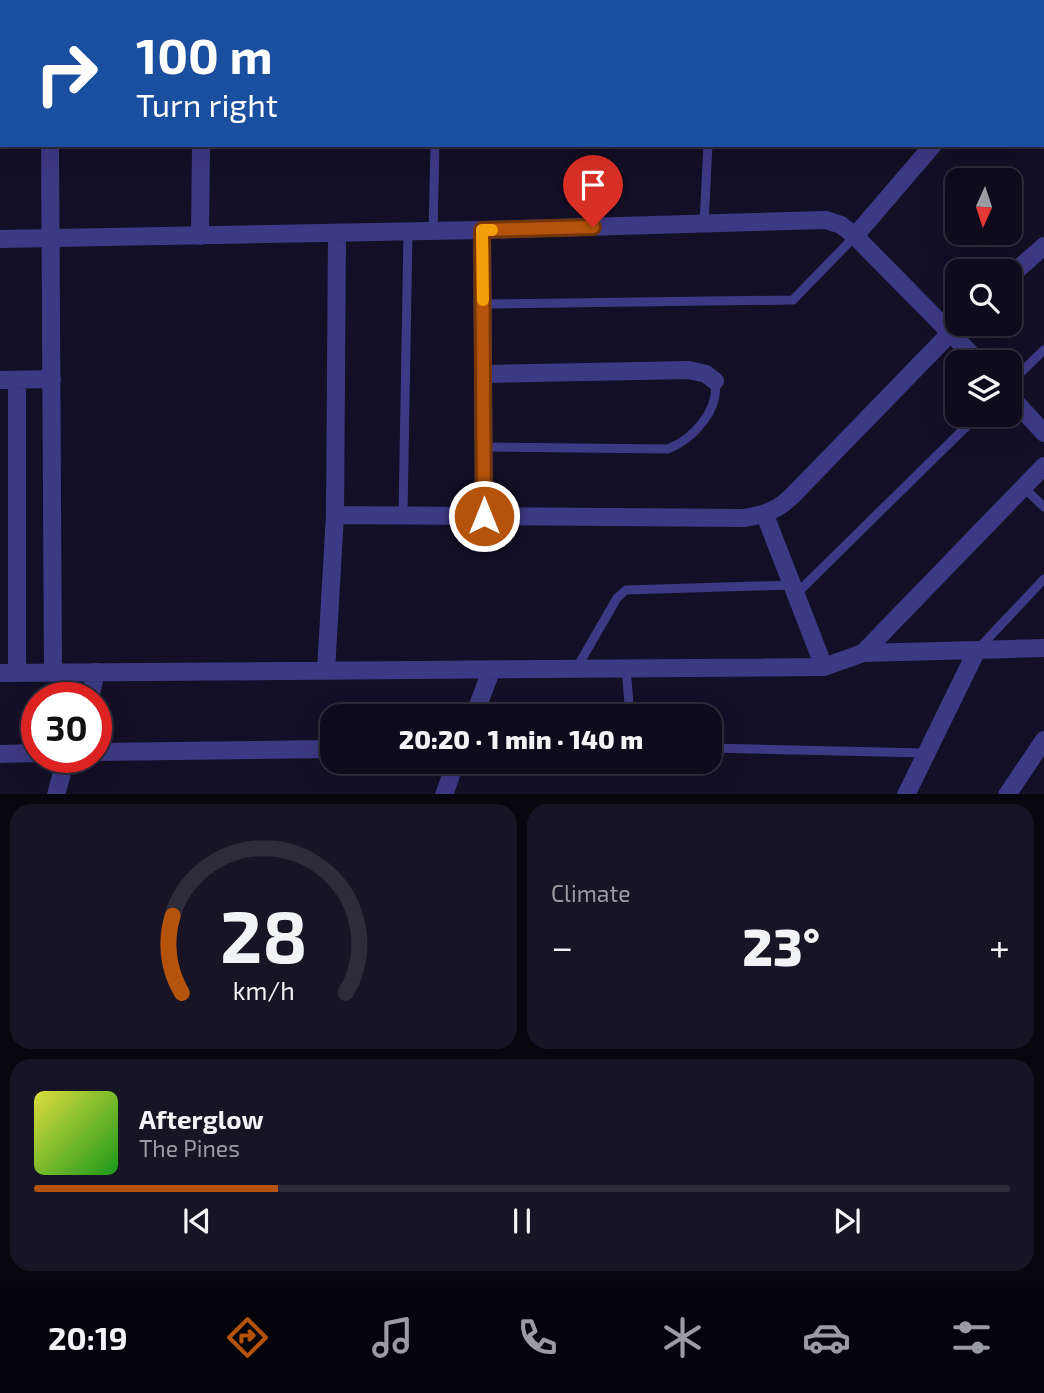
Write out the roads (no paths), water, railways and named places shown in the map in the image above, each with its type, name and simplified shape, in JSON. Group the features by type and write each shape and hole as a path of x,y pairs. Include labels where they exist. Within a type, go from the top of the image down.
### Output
{"street":[{"path":"50,147 53,673"},
{"path":"200,236 201,147"},
{"path":"855,236 931,147"},
{"path":"0,239 433,232 826,220 841,225 855,236 945,319"},
{"path":"482,230 484,516"},
{"path":"326,671 335,515 337,233"},
{"path":"1022,265 1044,246"},
{"path":"335,515 744,518 765,515 780,508 947,336"},
{"path":"484,374 689,370 706,374 715,381"},
{"path":"52,379 8,380 9,673 824,667 863,653 1044,648"},
{"path":"1022,409 1044,433"},
{"path":"863,653 1044,466"},
{"path":"765,515 824,667"},
{"path":"906,794 977,650"},
{"path":"479,704 491,671"},
{"path":"94,682 96,672"},
{"path":"1007,794 1044,740"},
{"path":"112,752 320,749"},
{"path":"0,754 21,753"},
{"path":"56,794 62,773"},
{"path":"444,794 451,774"}],"lane":[{"path":"433,232 435,147"},
{"path":"704,223 708,147"},
{"path":"403,515 408,232"},
{"path":"483,304 793,300 855,236"},
{"path":"1022,371 1044,350"},
{"path":"484,447 668,449 682,443 715,404 715,381"},
{"path":"576,669 617,597 626,590 793,590 965,427"},
{"path":"1023,487 1044,507"},
{"path":"977,650 1044,579"},
{"path":"626,668 629,704"},
{"path":"722,748 925,753"}]}
